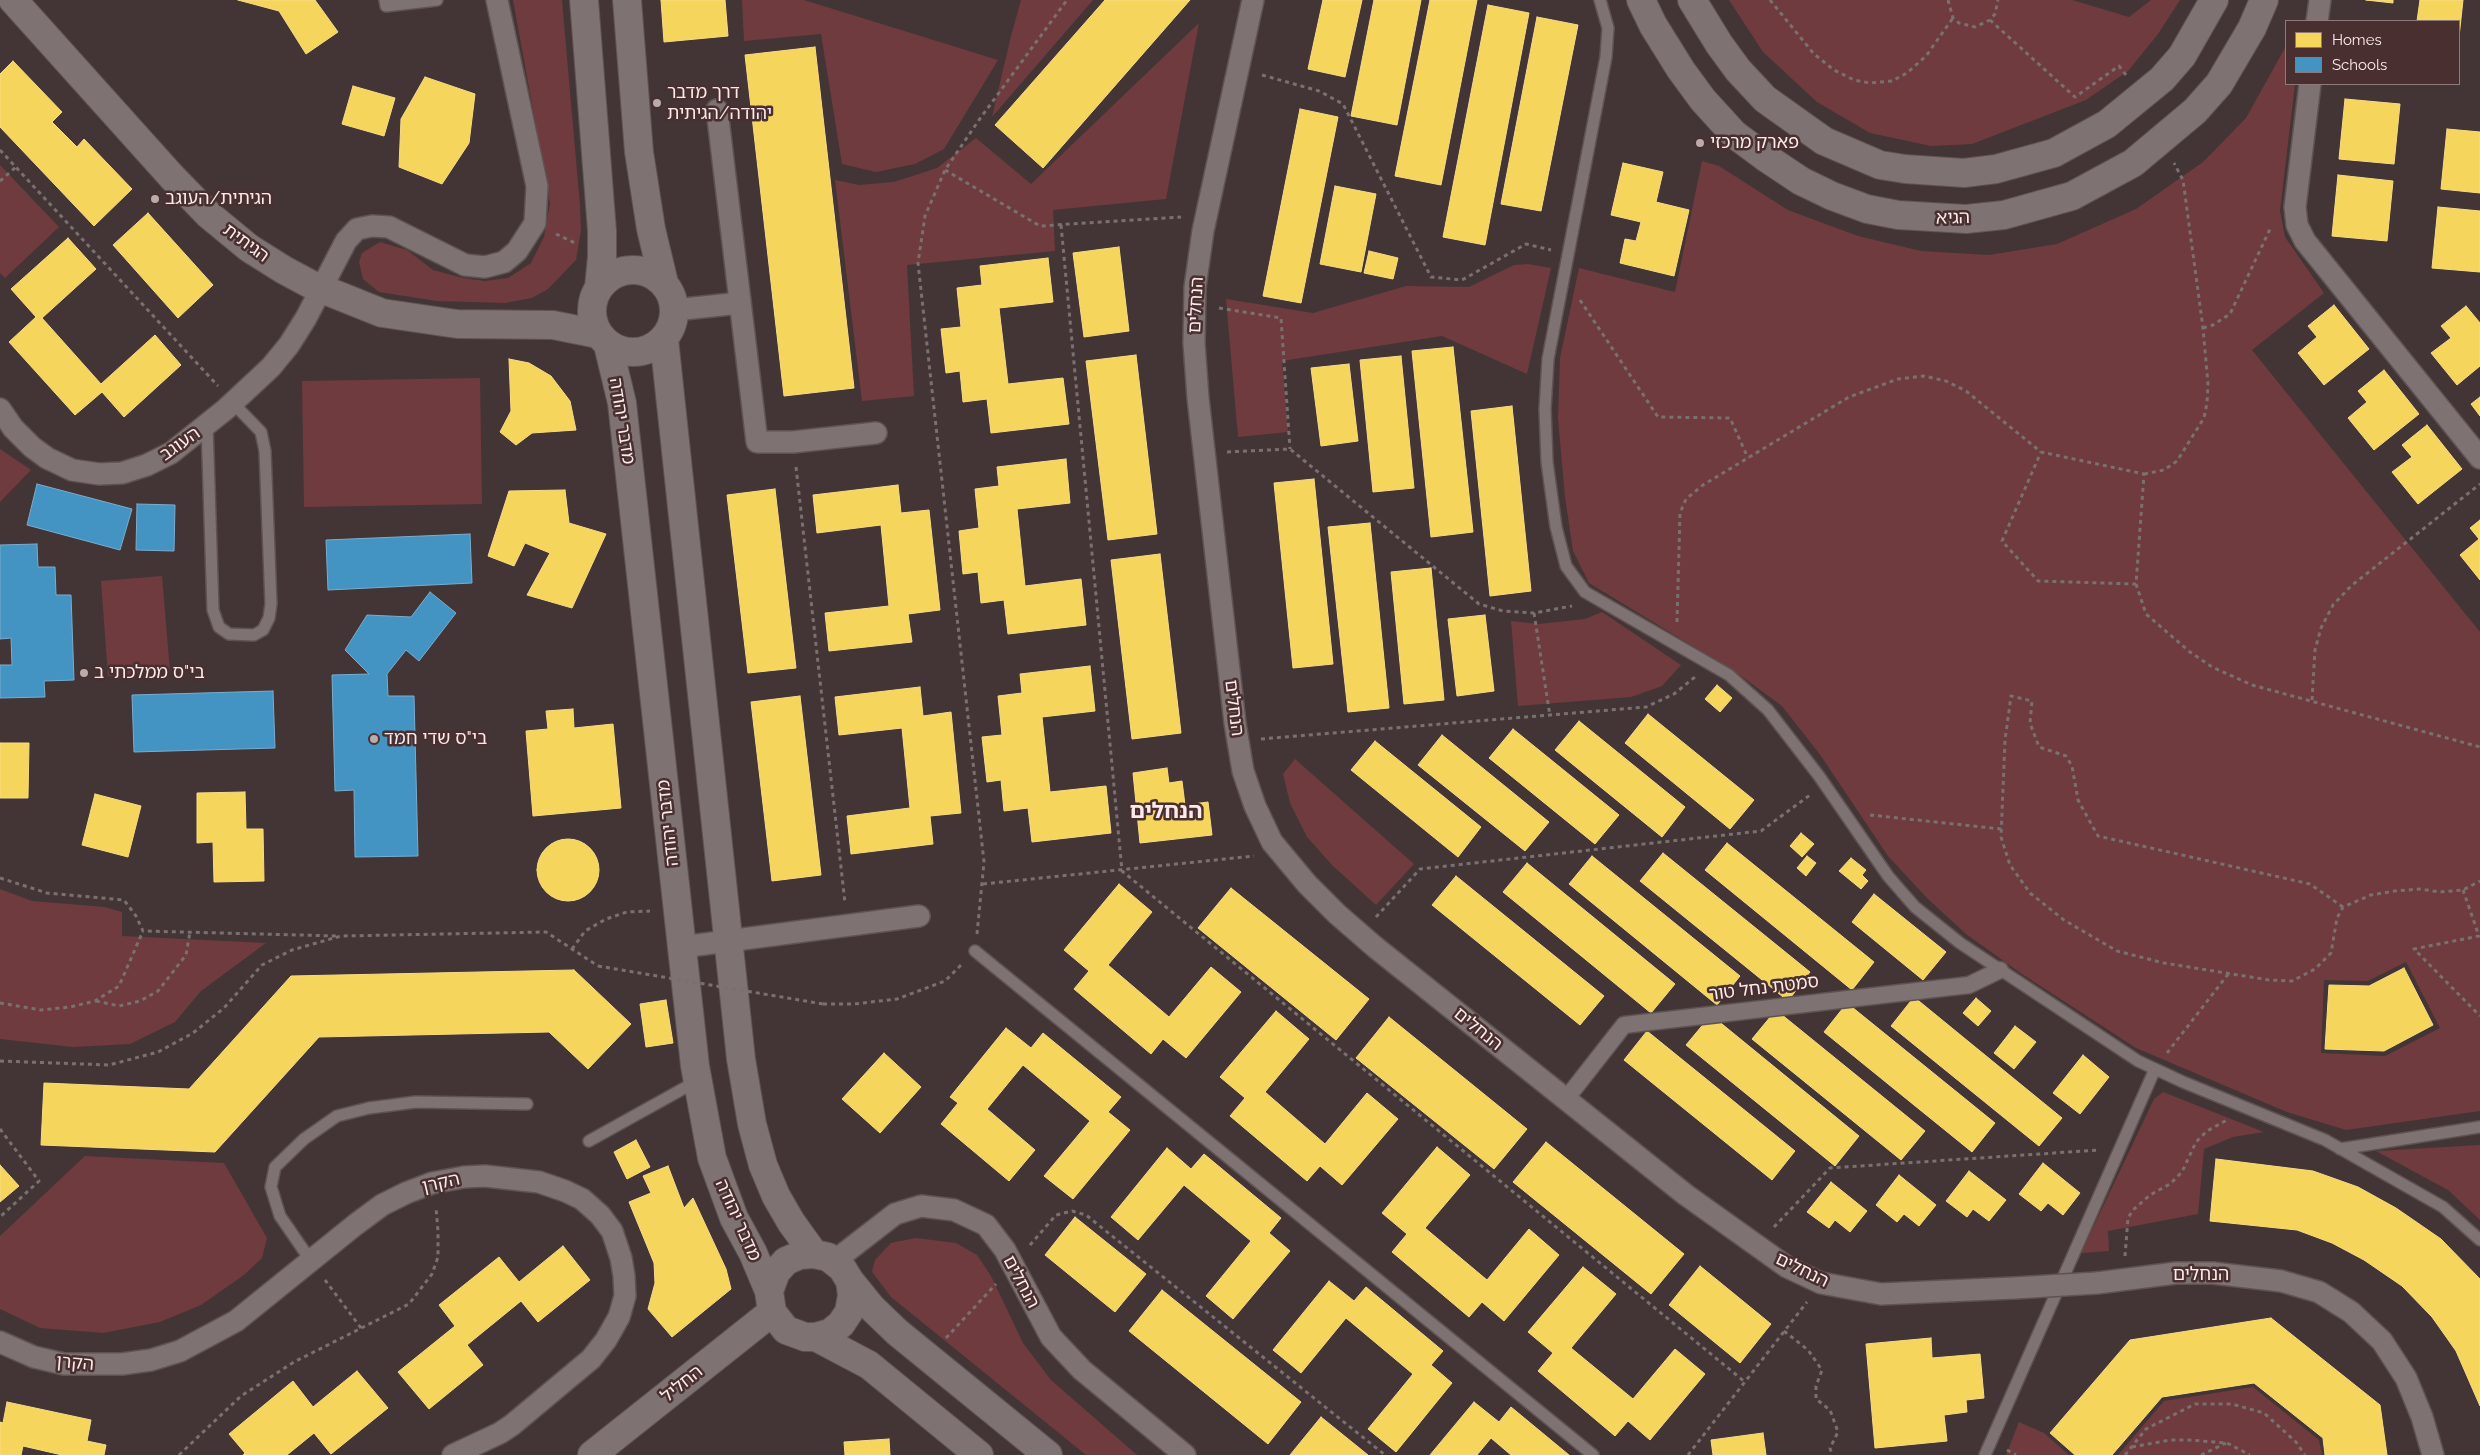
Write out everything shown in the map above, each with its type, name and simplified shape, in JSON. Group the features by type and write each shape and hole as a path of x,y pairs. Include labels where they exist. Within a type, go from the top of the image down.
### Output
{"street":[{"name":"הגיתית","path":"13,0 172,177 209,215 249,248 284,270 321,289 382,312 420,320 493,326 535,324 573,328 603,339"},
{"path":"497,0 537,186 535,223"},
{"path":"584,0 602,257 596,293 591,306 592,321 603,339 621,351 638,352 652,348 664,339 671,326 675,310 672,296 664,283 651,230 639,152 627,0"},
{"name":"הנחלים","path":"1253,0 1206,215 1195,287 1195,352 1204,453 1238,741 1244,770 1255,806 1272,842 1307,884 1361,934 1686,1195 1787,1267 1821,1283 1881,1294 2014,1288 2097,1282 2176,1273 2213,1273 2281,1281 2319,1292 2352,1312 2382,1340 2406,1378 2422,1417 2433,1455"},
{"name":"הגיא","path":"1641,0 1653,25 1681,70 1703,100 1734,134 1801,181 1832,196 1867,209 1930,218 1966,219 2004,215 2072,196 2133,163 2195,111 2219,84 2252,28 2264,0"},
{"path":"1692,0 1719,44 1738,70 1765,99 1824,141 1880,165 1905,170 1964,173 2028,162 2054,153 2108,124 2162,79 2182,56 2214,0"},
{"path":"2317,20 2320,0"},
{"path":"2310,85 2295,207 2298,225 2305,241 2315,256 2480,458"},
{"path":"717,110 757,442 793,442 876,433"},
{"name":"העוגב","path":"0,409 13,428 32,447 47,458 72,470 99,474 122,473 147,465 171,453 207,425 271,367 289,345 346,241 357,229 372,226 389,227 465,265 485,267 504,262 517,251 535,223"},
{"path":"596,293 609,276 622,270 636,268 650,273 664,283"},
{"name":"הגיתית","path":"535,324 596,293"},
{"path":"675,310 740,303"},
{"name":"מדבר יהודה","path":"603,339 622,403 682,947 706,1133 734,1218 753,1253 770,1302"},
{"path":"664,339 741,1059 757,1144 776,1196 791,1222 871,1307 928,1358 1048,1455"},
{"path":"682,947 919,916"},
{"name":"סמטת נחל טור","path":"1566,1099 1624,1025 1969,985 2000,970"},
{"name":"הקרן","path":"0,1342 34,1358 64,1364 112,1365 151,1360 180,1351 236,1321 382,1205 432,1183 464,1177 511,1178 539,1182 582,1199 600,1215 612,1231 621,1258 625,1296 619,1317 606,1340 591,1359 500,1433 453,1455"},
{"name":"הנחלים","path":"832,1265 895,1214 921,1206 954,1210 986,1225 1005,1250 1051,1336 1082,1370 1185,1455"},
{"path":"816,1338 830,1333 842,1324 849,1312 852,1295 832,1265 800,1255 786,1261 776,1272 770,1302 786,1330 799,1336 816,1338 869,1365 980,1455"},
{"name":"החליל","path":"592,1455 770,1302"}],"lane":[{"path":"385,0 386,6 437,0"},
{"path":"1600,0 1608,28 1606,57 1548,358 1545,409 1547,462 1556,527 1566,566 1585,592 1592,597 1729,676 1768,710 1825,784 1888,876 1916,907 1960,943 2114,1047 2154,1069 2249,1108 2340,1149 2443,1207 2480,1240"},
{"path":"207,425 213,610 219,627 229,634 254,635 263,630 269,618 271,604 265,450 260,432 233,402"},
{"path":"975,951 1593,1455"},
{"path":"1985,1455 2154,1069"},
{"path":"589,1141 698,1081"},
{"path":"311,1261 280,1216 271,1187 275,1167 304,1138 337,1116 369,1108 416,1102 527,1104"},
{"path":"2340,1149 2480,1127"}],"path":[{"path":"143,931 341,936 546,932 598,966 823,1004 854,1004 897,999 945,981 975,951 984,862 918,263 925,216 945,170 978,120 1066,0"},
{"path":"1770,0 1814,54 1834,70 1854,80 1870,83 1892,81 1907,73 1926,56 1953,18"},
{"path":"1948,0 1953,18 1959,23 1975,27 1990,20 1995,14 1998,0"},
{"path":"1990,20 2075,97 2119,66 2144,95"},
{"path":"1238,69 1319,91 1343,104 1431,278 1462,280 1526,244 1569,254"},
{"path":"1676,646 1680,513 1686,499 1703,485 1849,397 1898,379 1924,376 1946,381 1966,391 2041,452 2144,474 2164,470 2177,461 2204,418 2208,384 2203,328 2183,180 2163,139"},
{"path":"0,150 233,402"},
{"path":"0,181 16,167"},
{"path":"945,170 1040,226 1206,215"},
{"path":"2203,328 2213,325 2230,314 2272,226 2278,219 2295,207"},
{"path":"535,223 602,257"},
{"path":"1061,224 1122,872 1744,1382"},
{"path":"1564,276 1658,417 1730,418 1748,458"},
{"path":"1195,304 1281,318 1290,449"},
{"path":"793,442 848,926"},
{"path":"1204,453 1290,449 1479,604 1503,611 1534,613 1583,605 1592,597"},
{"path":"2041,452 2002,540 2038,581 2136,584"},
{"path":"2144,474 2136,584 2146,614 2190,652 2212,667 2252,685 2480,747"},
{"path":"2312,700 2315,650 2321,628 2333,604 2350,586 2480,484"},
{"path":"1534,613 1550,716"},
{"path":"1238,741 1646,707 1674,694 1709,665"},
{"path":"2343,906 2310,884 2098,836 2078,800 2072,766 2066,756 2038,747 2030,723 2032,701 2011,696 2005,740 2001,829 2001,837 2010,865 2030,893 2064,920 2116,951 2164,963 2228,974 2269,980 2292,980 2315,968 2331,953 2337,918 2343,906 2371,896 2395,891 2420,889 2440,892 2463,890 2480,881"},
{"path":"1361,934 1420,869 1761,831 1825,784"},
{"path":"1848,818 1878,815 2001,829"},
{"path":"983,884 1122,872 1282,853"},
{"path":"0,878 47,893 124,900 136,916 143,931 118,986 95,1001 70,1007 41,1010 0,1003"},
{"path":"2463,890 2479,936 2414,949 2480,1016"},
{"path":"572,949 585,930 606,919 627,912 678,910"},
{"path":"95,1001 119,1006 140,1001 158,991 186,955 190,932"},
{"path":"0,1061 109,1065 158,1052 193,1034 224,1008 262,965 292,950 341,936"},
{"path":"2154,1069 2228,974"},
{"path":"2123,1279 2128,1218 2150,1195 2170,1184 2182,1172 2196,1142 2208,1130 2249,1108"},
{"path":"0,1129 39,1181 0,1217"},
{"path":"1757,1246 1830,1168 2119,1149"},
{"path":"179,1455 241,1396 294,1362 409,1304 432,1274 438,1257 438,1231 432,1183"},
{"path":"928,1358 1013,1266 1056,1215 1072,1211 1086,1215 1384,1455"},
{"path":"311,1261 361,1328"},
{"path":"1688,1455 1821,1283"},
{"path":"1784,1331 1808,1350 1822,1370 1816,1386 1816,1399 1830,1410 1838,1432 1830,1448 1832,1455"},
{"path":"2125,1455 2146,1429 2195,1404 2232,1404 2264,1413 2296,1442 2306,1455"},
{"path":"2131,1447 2170,1440 2227,1443 2250,1455"},
{"path":"2201,1455 2227,1443"}],"shaded area":[{"path":"513,0 562,0 580,206 581,230 576,260 548,289 532,298 505,303 437,301 379,292 363,279 359,262 362,253 380,242 407,250 433,270 463,278 485,281 508,278 531,263 544,237 550,203"},
{"path":"742,0 804,0 998,60 944,149 915,164 876,172 842,164 821,34 744,41"},
{"path":"1021,0 1093,0 992,117 1011,36"},
{"path":"1729,0 2072,0 2129,17 2151,0 2180,0 2158,34 2128,71 2086,100 1972,144 1931,146 1870,133 1817,102 1763,52"},
{"path":"1199,23 1166,199 1053,210 1055,251 907,265 914,396 862,401 835,180 859,185 894,182 937,168 976,138 1031,184"},
{"path":"2285,48 2285,85 2295,85 2280,211 2285,237 2324,293 2252,350 2480,632 2480,1111 2346,1130 2287,1112 2136,1048 2022,974 1966,934 1927,898 1888,856 1821,756 1782,706 1737,673 1589,583 1573,551 1565,497 1558,419 1560,358 1579,268 1675,292 1702,161 1719,166 1788,210 1858,236 1921,251 1989,255 2057,244 2136,209 2203,162 2246,118","holes":["2406,962 2440,1028 2385,1056 2321,1053 2324,980 2368,981"]},
{"path":"0,165 59,227 5,278 0,273"},
{"path":"1528,264 1551,268 1527,374 1442,336 1282,361 1288,432 1238,437 1226,299 1313,313 1406,286 1469,287 1514,265"},
{"path":"480,378 482,504 304,507 302,381"},
{"path":"0,449 31,470 0,502"},
{"path":"162,576 170,671 108,676 101,581"},
{"path":"1602,612 1681,665 1662,686 1631,697 1518,706 1511,621 1539,624 1585,619"},
{"path":"1295,759 1414,864 1376,905 1332,865 1307,837 1290,803 1283,774"},
{"path":"0,889 32,901 105,907 122,912 122,936 266,943 201,991 175,1022 130,1044 73,1047 0,1039"},
{"path":"2163,1092 2264,1132 2233,1137 2204,1149 2198,1214 2108,1231 2109,1251 2081,1253 2154,1099"},
{"path":"2480,1145 2480,1220 2448,1190 2376,1151"},
{"path":"85,1156 224,1163 267,1238 262,1258 244,1275 201,1305 160,1322 103,1333 40,1328 0,1309 0,1236"},
{"path":"916,1238 956,1243 977,1255 991,1276 1023,1343 1051,1380 1137,1455 1086,1455 891,1297 872,1272 875,1260 891,1243"},
{"path":"2253,1387 2319,1440 2322,1455 2118,1455 2164,1401"},
{"path":"2019,1422 2044,1433 2069,1455 2006,1455"}],"building: Homes":[{"path":"238,0 315,0 338,32 306,54 279,11"},
{"path":"661,0 725,0 728,36 664,42"},
{"path":"1105,0 1190,0 1043,168 995,125"},
{"path":"1323,0 1362,0 1345,77 1308,69"},
{"path":"1374,0 1421,0 1397,125 1351,116"},
{"path":"1430,0 1477,0 1441,185 1395,176"},
{"path":"2366,0 2393,0 2393,3"},
{"path":"2420,0 2463,0 2460,28 2460,20 2417,20"},
{"path":"1488,5 1529,13 1485,245 1443,237"},
{"path":"1537,17 1578,25 1541,211 1501,204"},
{"path":"815,47 854,388 784,396 745,55"},
{"path":"13,61 62,112 52,122 77,147 84,139 132,189 94,226 0,127 0,74"},
{"path":"425,77 475,94 469,143 442,184 399,167 401,119"},
{"path":"353,86 395,98 384,136 342,124"},
{"path":"2345,99 2400,104 2394,164 2339,159"},
{"path":"1300,109 1338,117 1301,303 1263,296"},
{"path":"2447,129 2480,132 2480,193 2441,189"},
{"path":"1623,163 1663,172 1656,202 1689,210 1674,276 1620,263 1625,239 1636,241 1641,222 1611,215"},
{"path":"2338,175 2393,181 2387,241 2332,236"},
{"path":"1335,186 1376,194 1361,272 1320,264"},
{"path":"2438,207 2480,211 2480,272 2432,268"},
{"path":"148,213 213,285 178,318 113,245"},
{"path":"68,238 96,269 42,318 101,384 155,335 181,365 124,417 102,392 75,415 9,342 36,317 11,289"},
{"path":"1119,247 1129,331 1084,337 1073,253"},
{"path":"1369,251 1398,258 1393,279 1364,273"},
{"path":"1048,258 1053,302 999,308 1008,384 1063,378 1069,424 991,433 987,399 963,402 960,371 946,373 941,329 961,327 957,288 982,285 980,266"},
{"path":"2334,305 2369,349 2324,385 2298,353 2317,337 2308,326"},
{"path":"2466,306 2480,323 2480,366 2457,385 2431,353 2451,338 2441,326"},
{"path":"1453,347 1473,532 1431,537 1412,351"},
{"path":"1136,355 1157,534 1108,540 1086,361"},
{"path":"1401,356 1414,488 1373,492 1360,360"},
{"path":"509,359 529,363 551,376 570,401 576,430 532,433 516,445 500,432 511,411"},
{"path":"1349,364 1358,441 1321,446 1311,368"},
{"path":"2384,370 2419,414 2374,450 2348,418 2367,402 2358,391"},
{"path":"2480,397 2480,416 2471,404"},
{"path":"1512,406 1531,591 1490,596 1471,411"},
{"path":"2427,425 2462,469 2418,504 2392,472 2412,457 2402,445"},
{"path":"1066,459 1070,503 1017,509 1025,586 1081,579 1086,625 1008,634 1004,600 981,603 978,572 963,574 959,531 979,528 975,489 999,486 997,467"},
{"path":"1314,479 1333,664 1293,668 1274,483"},
{"path":"898,485 901,513 929,510 940,610 908,614 912,642 829,651 825,613 889,606 881,525 817,533 813,495"},
{"path":"775,489 796,668 748,673 727,495"},
{"path":"565,490 569,523 606,534 572,608 527,595 550,553 525,543 514,566 488,556 509,491"},
{"path":"2480,520 2480,580 2460,555 2479,539 2470,528"},
{"path":"1370,523 1389,708 1348,712 1328,527"},
{"path":"1160,554 1181,733 1132,739 1111,560"},
{"path":"1431,568 1444,700 1404,704 1391,572"},
{"path":"1485,615 1494,691 1457,696 1448,619"},
{"path":"1090,666 1095,711 1042,717 1050,792 1106,786 1111,833 1032,842 1028,808 1004,811 1001,780 987,782 982,737 1002,735 998,696 1022,693 1020,674"},
{"path":"1717,685 1732,698 1720,712 1705,699"},
{"path":"920,687 923,716 951,712 961,813 930,816 933,844 851,854 847,816 910,808 902,728 839,735 835,697"},
{"path":"800,696 821,875 772,881 751,702"},
{"path":"573,709 574,728 613,724 621,808 533,816 526,731 548,729 546,711"},
{"path":"1648,714 1754,800 1730,829 1625,743"},
{"path":"1579,721 1685,807 1662,837 1555,750"},
{"path":"1513,729 1619,815 1595,844 1489,758"},
{"path":"1442,735 1549,822 1525,851 1418,765"},
{"path":"1375,741 1481,827 1458,857 1351,770"},
{"path":"0,743 29,743 28,798 0,798"},
{"path":"1167,768 1169,783 1182,781 1185,805 1208,802 1212,835 1140,843 1133,773"},
{"path":"245,792 246,829 263,829 264,881 214,882 213,842 197,843 197,793"},
{"path":"95,794 141,806 128,857 82,845"},
{"path":"1801,833 1814,844 1802,857 1790,846"},
{"path":"562,839 574,839 590,848 597,858 599,870 597,882 590,892 574,901 562,901 551,896 542,887 537,876 537,864 542,853 551,844"},
{"path":"1727,843 1874,962 1852,990 1705,870"},
{"path":"1663,853 1810,972 1788,1001 1640,881"},
{"path":"1592,856 1740,976 1717,1005 1569,884"},
{"path":"1807,856 1816,863 1806,876 1797,868"},
{"path":"1851,858 1866,870 1862,875 1868,881 1861,889 1839,871"},
{"path":"1527,863 1675,984 1651,1013 1503,892"},
{"path":"1456,876 1604,996 1580,1025 1432,905"},
{"path":"1119,884 1152,912 1108,965 1169,1017 1211,967 1241,992 1186,1058 1163,1039 1151,1054 1074,989 1089,971 1064,950"},
{"path":"1231,888 1369,999 1336,1040 1198,928"},
{"path":"1874,894 1946,952 1923,980 1852,922"},
{"path":"2404,968 2433,1025 2384,1051 2325,1049 2329,985 2369,986"},
{"path":"574,970 631,1024 588,1069 549,1032 319,1037 215,1152 41,1145 44,1083 189,1089 291,976"},
{"path":"1914,997 2062,1118 2039,1146 1891,1026"},
{"path":"1976,998 1991,1011 1978,1026 1963,1013"},
{"path":"666,1000 673,1043 646,1047 640,1004"},
{"path":"1847,1003 1995,1123 1972,1152 1824,1032"},
{"path":"1776,1010 1925,1131 1901,1160 1752,1039"},
{"path":"1276,1011 1309,1039 1265,1092 1325,1144 1367,1093 1398,1119 1342,1185 1320,1166 1307,1181 1230,1116 1245,1098 1220,1077"},
{"path":"1711,1015 1859,1136 1835,1166 1686,1045"},
{"path":"1389,1017 1527,1129 1494,1169 1356,1058"},
{"path":"2015,1026 2036,1042 2014,1069 1994,1053"},
{"path":"1006,1028 1031,1048 1043,1033 1121,1097 1108,1112 1130,1130 1073,1199 1044,1176 1090,1121 1023,1065 987,1109 1035,1150 1009,1181 941,1124 958,1103 950,1097"},
{"path":"1647,1031 1795,1151 1772,1180 1624,1060"},
{"path":"884,1053 921,1087 880,1133 842,1099"},
{"path":"2083,1055 2109,1077 2080,1114 2053,1093"},
{"path":"636,1140 650,1167 627,1179 614,1152"},
{"path":"1546,1142 1684,1254 1651,1294 1513,1182"},
{"path":"1437,1147 1470,1175 1425,1228 1487,1280 1529,1229 1559,1255 1504,1321 1482,1302 1469,1317 1392,1252 1407,1234 1382,1213"},
{"path":"1167,1148 1191,1169 1204,1154 1281,1218 1269,1233 1290,1251 1233,1319 1206,1296 1251,1241 1184,1185 1138,1240 1111,1217"},
{"path":"2216,1159 2313,1171 2358,1187 2396,1208 2441,1239 2480,1279 2480,1406 2456,1351 2432,1317 2402,1286 2364,1260 2332,1243 2297,1230 2210,1221"},
{"path":"2043,1163 2080,1193 2063,1215 2048,1203 2041,1211 2019,1194"},
{"path":"0,1165 19,1186 0,1202"},
{"path":"668,1166 684,1208 693,1198 726,1269 731,1289 672,1337 648,1309 655,1283 654,1263 629,1202 651,1193 643,1176"},
{"path":"1969,1171 2006,1200 1989,1221 1973,1209 1967,1217 1946,1201"},
{"path":"1899,1175 1936,1205 1919,1226 1904,1214 1897,1222 1876,1205"},
{"path":"1831,1182 1867,1211 1850,1232 1835,1220 1829,1228 1807,1212"},
{"path":"1075,1217 1146,1274 1115,1312 1045,1255"},
{"path":"563,1246 590,1280 538,1322 521,1301 467,1345 483,1365 429,1409 398,1372 455,1326 439,1305 499,1257 519,1282"},
{"path":"1700,1266 1771,1324 1740,1363 1669,1305"},
{"path":"1583,1267 1616,1294 1571,1348 1633,1399 1675,1349 1705,1374 1650,1440 1628,1421 1615,1436 1538,1371 1553,1353 1528,1332"},
{"path":"1329,1281 1354,1301 1366,1287 1443,1351 1431,1365 1452,1383 1396,1452 1368,1429 1413,1374 1346,1318 1301,1373 1273,1350"},
{"path":"1162,1290 1301,1402 1268,1444 1129,1331"},
{"path":"2271,1318 2380,1405 2387,1455 2325,1455 2323,1438 2254,1383 2162,1397 2112,1455 2075,1455 2050,1433 2130,1340"},
{"path":"1931,1338 1932,1358 1980,1354 1984,1398 1966,1400 1967,1412 1944,1415 1947,1441 1875,1448 1866,1344"},
{"path":"357,1371 388,1408 331,1454 314,1433 287,1455 243,1455 245,1453 229,1434 293,1381 313,1407"},
{"path":"7,1402 91,1420 87,1441 106,1445 104,1455 62,1455 23,1446 21,1455 0,1455 0,1422 3,1423"},
{"path":"1474,1402 1499,1422 1511,1407 1569,1455 1511,1455 1491,1438 1477,1455 1430,1455"},
{"path":"1321,1417 1368,1455 1290,1455"},
{"path":"1763,1433 1766,1455 1713,1455 1711,1440"},
{"path":"889,1439 890,1455 845,1455 844,1442"}],"building: Schools":[{"path":"37,484 132,509 120,550 27,525"},
{"path":"137,504 175,505 174,551 136,550"},
{"path":"470,534 472,583 328,590 326,540"},
{"path":"37,544 38,567 55,567 56,595 71,595 74,680 44,681 45,697 0,698 0,665 12,665 11,638 0,639 0,545"},
{"path":"430,592 456,613 419,661 406,650 387,674 388,696 414,696 418,856 355,857 354,790 335,791 332,675 369,674 345,650 367,615 411,617"},
{"path":"273,691 275,748 134,752 132,695"}],"place":[{"name":"דרך מדבר יהודה/הגיתית","path":"657,103"},
{"name":"פארק מרכזי","path":"1700,143"},
{"name":"הגיתית/העוגב","path":"155,199"},
{"name":"בי\"ס ממלכתי ב","path":"84,673"},
{"name":"בי\"ס שדי חמד","path":"374,739"}],"district":[{"name":"הנחלים","path":"1166,811"}]}
